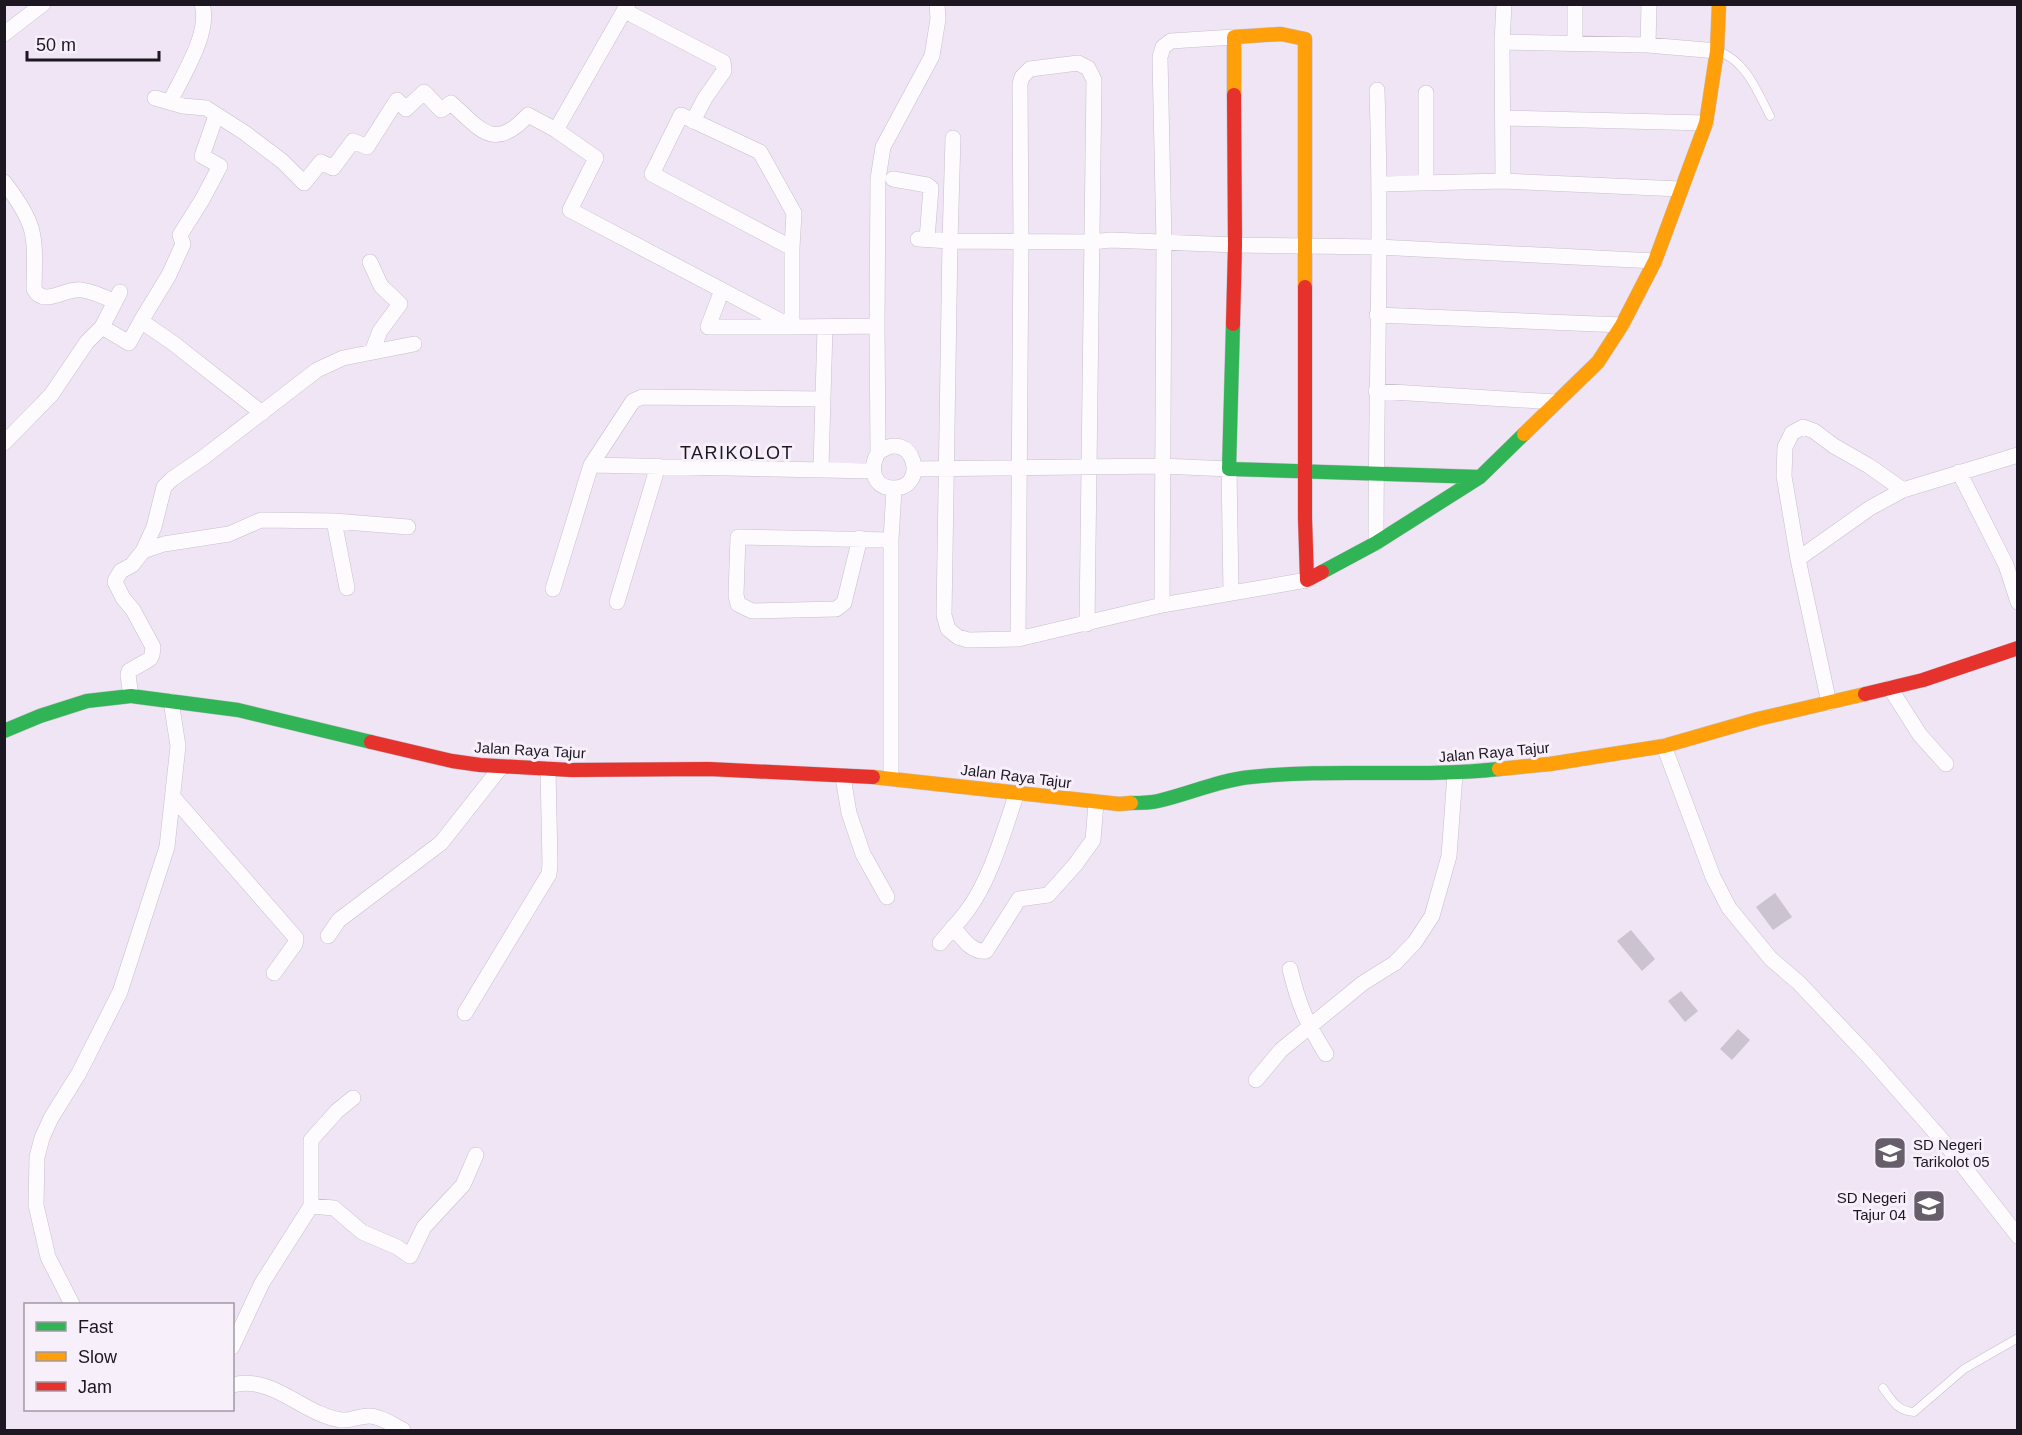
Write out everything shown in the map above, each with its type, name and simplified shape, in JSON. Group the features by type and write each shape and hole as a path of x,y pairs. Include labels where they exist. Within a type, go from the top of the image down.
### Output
{"street":[{"path":"4,34 43,4"},
{"path":"202,4 206,15 201,38 162,100 183,106 207,108 282,161 304,183 321,162 333,168 353,141 367,147 397,100 406,109 424,92 441,110 451,103 479,128 493,135 503,135 511,131 528,115 556,130 596,158 570,210 792,327"},
{"path":"878,453 878,179 883,147 932,56 938,20 937,4"},
{"path":"1503,181 1504,4"},
{"path":"1575,4 1575,42"},
{"path":"1648,4 1648,45"},
{"path":"953,138 944,615 948,628 958,637 968,640 1018,639 1162,605 1306,580 1376,543 1480,477 1598,362 1622,324 1655,261 1706,123 1717,51 1719,4"},
{"path":"556,130 626,8 723,62 724,71 705,98 693,121"},
{"path":"1162,605 1164,243 1160,57 1162,47 1171,41 1249,35 1295,35 1305,39 1303,527 1306,580"},
{"path":"1231,592 1229,468 1234,245 1234,37"},
{"path":"1502,42 1648,45 1717,51"},
{"path":"1018,639 1020,84 1022,77 1030,69 1078,63 1088,68 1094,80 1088,624"},
{"path":"1376,543 1380,184 1377,90"},
{"path":"1426,93 1426,182"},
{"path":"792,248 652,174 681,115 760,152 794,213 792,327"},
{"path":"102,327 129,343 170,275 183,244 180,235 220,166 202,156 216,116"},
{"path":"1503,118 1706,123"},
{"path":"893,179 927,185 931,188 922,239 1021,242 1111,240 1303,247 1378,246 1655,261"},
{"path":"1380,184 1503,181 1680,189"},
{"path":"4,182 23,207 31,224 35,240 34,289 36,295 49,298 70,290 82,290 118,296 102,327 87,342 51,395 4,443"},
{"path":"370,262 381,286 400,304 380,331 372,352"},
{"path":"722,290 708,327 877,326"},
{"path":"1377,315 1622,324"},
{"path":"141,321 262,412"},
{"path":"821,468 821,399 825,327"},
{"path":"131,696 129,671 150,659 153,647 115,582 117,574 132,565 143,551 154,527 164,488 172,479 317,370 343,358 414,344"},
{"path":"1376,391 1556,402"},
{"path":"553,589 591,465 633,401 642,397 821,399"},
{"path":"1829,703 1798,559 1784,476 1785,447 1796,429 1803,427 1814,431 1903,490"},
{"path":"889,447 902,448 912,456 915,469 913,477 908,483 894,489 880,484 873,471 873,461 878,453 889,447"},
{"path":"1798,559 1870,508 1903,490 2018,455"},
{"path":"591,465 821,468 873,471"},
{"path":"616,602 658,466"},
{"path":"915,469 1162,466 1376,471 1480,477"},
{"path":"1959,472 2012,562 2017,597"},
{"path":"891,778 891,540 894,489"},
{"path":"143,551 164,544 229,534 261,520 334,521 408,527"},
{"path":"334,521 347,588"},
{"path":"860,538 844,603 836,609 752,611 738,604 736,595 738,537 860,538 891,540"},
{"name":"Jalan Raya Tajur","path":"4,731 40,716 87,701 131,696 238,710 452,761 501,767 709,769 891,778 1119,804 1156,802 1249,777 1303,773 1455,774 1550,764 1664,746 1758,719 1890,688 1968,666 2018,648"},
{"path":"1890,688 1920,735 1946,764"},
{"path":"71,1303 48,1257 36,1205 37,1157 51,1118 79,1073 120,992 167,847 177,746 171,702"},
{"path":"1664,746 1713,877 1729,908 1771,959 1799,983 1869,1057 1949,1148 2018,1236"},
{"path":"328,936 339,920 441,843 501,767"},
{"path":"465,1013 549,874 548,769"},
{"path":"1256,1080 1281,1050 1363,983 1395,963 1415,942 1432,916 1449,856 1455,774"},
{"path":"843,777 849,813 863,854 888,897"},
{"path":"940,943 977,896 1017,793"},
{"path":"173,797 296,938 295,944 274,973"},
{"path":"953,927 973,949 979,952 986,951 1019,899 1048,896 1075,865 1093,840 1096,803"},
{"path":"1290,969 1298,1003 1309,1027 1326,1054"},
{"path":"234,1343 262,1283 311,1206 311,1140 337,1111 353,1098"},
{"path":"311,1206 334,1208 362,1232 397,1247 410,1256 424,1227 463,1185 476,1155"},
{"path":"234,1384 254,1382 325,1415 343,1420 371,1416 403,1431"}],"lane":[{"path":"1717,51 1732,57 1744,70 1770,116"},
{"path":"1883,1388 1896,1407 1914,1412 1964,1369 2018,1338"}],"building":[{"path":"1775,893 1792,917 1773,930 1756,907"},
{"path":"1631,930 1655,959 1642,971 1617,941"},
{"path":"1681,991 1698,1011 1685,1022 1668,1001"},
{"path":"1738,1029 1750,1040 1732,1060 1720,1049"}],"traffic: fast":[{"path":"1233,324 1229,469 1480,477"},
{"path":"1322,572 1376,543 1480,477 1524,434"},
{"path":"4,731 40,716 87,701 131,696 238,710 371,742"},
{"path":"1131,803 1158,801 1227,781 1282,774 1437,773 1499,769"}],"traffic: slow":[{"path":"1524,434 1598,362 1622,325 1655,261 1706,123 1717,51 1719,4"},
{"path":"1234,95 1234,37 1281,34 1305,39 1305,287"},
{"path":"1499,769 1550,764 1664,746 1758,719 1865,694"},
{"path":"873,777 1119,804 1131,803"}],"traffic: jam":[{"path":"1233,324 1234,95"},
{"path":"1305,287 1307,580 1322,572"},
{"path":"1865,694 1923,680 2018,648"},
{"path":"371,742 452,761 480,765 571,770 709,769 873,777"}],"place":[{"name":"SD Negeri Tarikolot 05","path":"1890,1153"},
{"name":"SD Negeri Tajur 04","path":"1929,1206"}],"district":[{"name":"TARIKOLOT","path":"737,453"}]}
